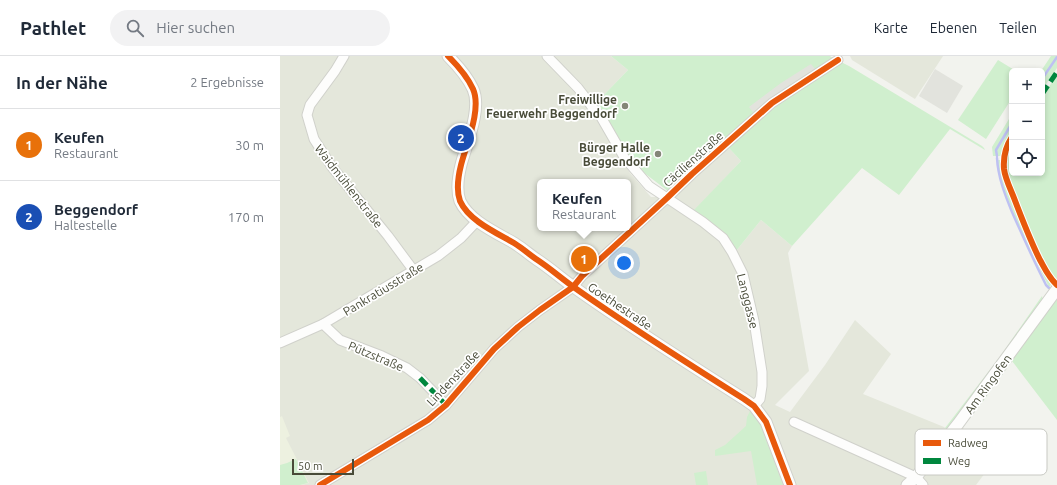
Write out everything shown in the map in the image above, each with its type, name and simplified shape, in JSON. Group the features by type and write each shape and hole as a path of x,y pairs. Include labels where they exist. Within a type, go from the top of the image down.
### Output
{"street":[{"name":"Waidmühlenstraße","path":"344,56 310,105 307,115 314,139 332,167 388,236 414,271"},
{"name":"Goethestraße","path":"448,56 462,70 474,90 475,96 475,116 459,174 457,190 460,202 468,213 477,221 515,244 548,267 572,287 664,349 754,406 766,422 790,485"},
{"name":"Langgasse","path":"547,56 578,88 601,117 624,158 649,186 703,222 723,238 732,252 743,274 754,321 762,372 760,399 754,406"},
{"name":"Cäcilienstraße","path":"572,287 692,174 772,103 838,60"},
{"name":"Pankratiusstraße","path":"280,343 323,324 414,271 450,247 477,221"},
{"name":"Lindenstraße","path":"320,485 428,420 446,405 494,349 518,327 572,287"},
{"name":"Am Ringofen","path":"955,429 1057,289"},
{"name":"Pützstraße","path":"323,324 340,340 382,356 407,368 420,378 446,405"},
{"name":"Am Ringofen","path":"794,422 915,482"}],"shaded area":[{"path":"280,56 611,56 628,70 598,101 586,106 599,123 630,173 651,197 674,197 728,147 741,161 695,210 726,234 736,251 761,220 792,246 788,253 809,371 775,405 790,412 825,365 855,320 891,354 863,394 946,429 915,429 915,475 984,475 976,485 280,485"},
{"path":"850,56 943,56 915,99 852,60"},
{"path":"811,64 816,70 753,112 749,107 781,83"},
{"path":"935,69 963,86 947,113 919,96"},
{"path":"282,416 290,436 286,438 309,483 302,485 280,485 280,417"}],"green space":[{"path":"611,56 830,56 834,59 668,191 639,169 628,155 596,102 628,70"},
{"path":"1051,56 1057,56 1057,68 1045,86 1045,68 1043,68"},
{"path":"998,60 1011,68 1009,68 1009,103 986,139 958,120"},
{"path":"843,63 982,146 985,150 950,129 899,195 862,168 792,246 761,220 736,251 726,234 694,210 741,161 728,147 759,117 837,64"},
{"path":"1057,75 1057,280 1050,272 1032,236 1010,181 1007,170 1006,161 1009,146 1009,176 1045,176 1045,93"},
{"path":"1009,119 1009,138 1001,156 993,156 992,147"},
{"path":"998,160 1001,160 1004,176 1017,211 1044,273 1051,285 1049,287 1024,238 1007,197 998,170"},
{"path":"1057,295 1057,420 1012,361 984,400 961,429 959,429"},
{"path":"1042,296 1043,301 950,429 945,428 999,358"},
{"path":"750,411 760,424 783,485 757,485 751,451 715,456 715,450 725,445 746,426 747,417"},
{"path":"296,459 308,483 300,485 280,485 280,465"},
{"path":"706,471 708,485 696,485 694,473"}],"waterway":[{"path":"1045,75 1057,57"},
{"path":"997,156 996,150 1009,128"},
{"path":"997,158 1000,179 1009,206 1037,267 1049,288"}],"marked path":[{"path":"1045,90 1057,72"},
{"path":"420,378 446,405"}],"cycle path":[{"path":"448,56 459,67 468,80 473,89 476,106 458,179 459,197 464,208 470,215 492,231 517,245 570,285 659,345 754,406 766,422 790,485"},
{"path":"320,485 428,420 446,405 494,349 518,327 573,287 582,276 692,174 772,103 838,60"},
{"path":"1010,140 1005,156 1005,176 1036,252 1047,273 1057,285"}],"place":[{"name":"Freiwillige Feuerwehr Beggendorf","path":"625,106"},
{"name":"Beggendorf","path":"461,138"},
{"name":"Bürger Halle Beggendorf","path":"658,154"},
{"name":"Keufen","path":"584,259"}]}
